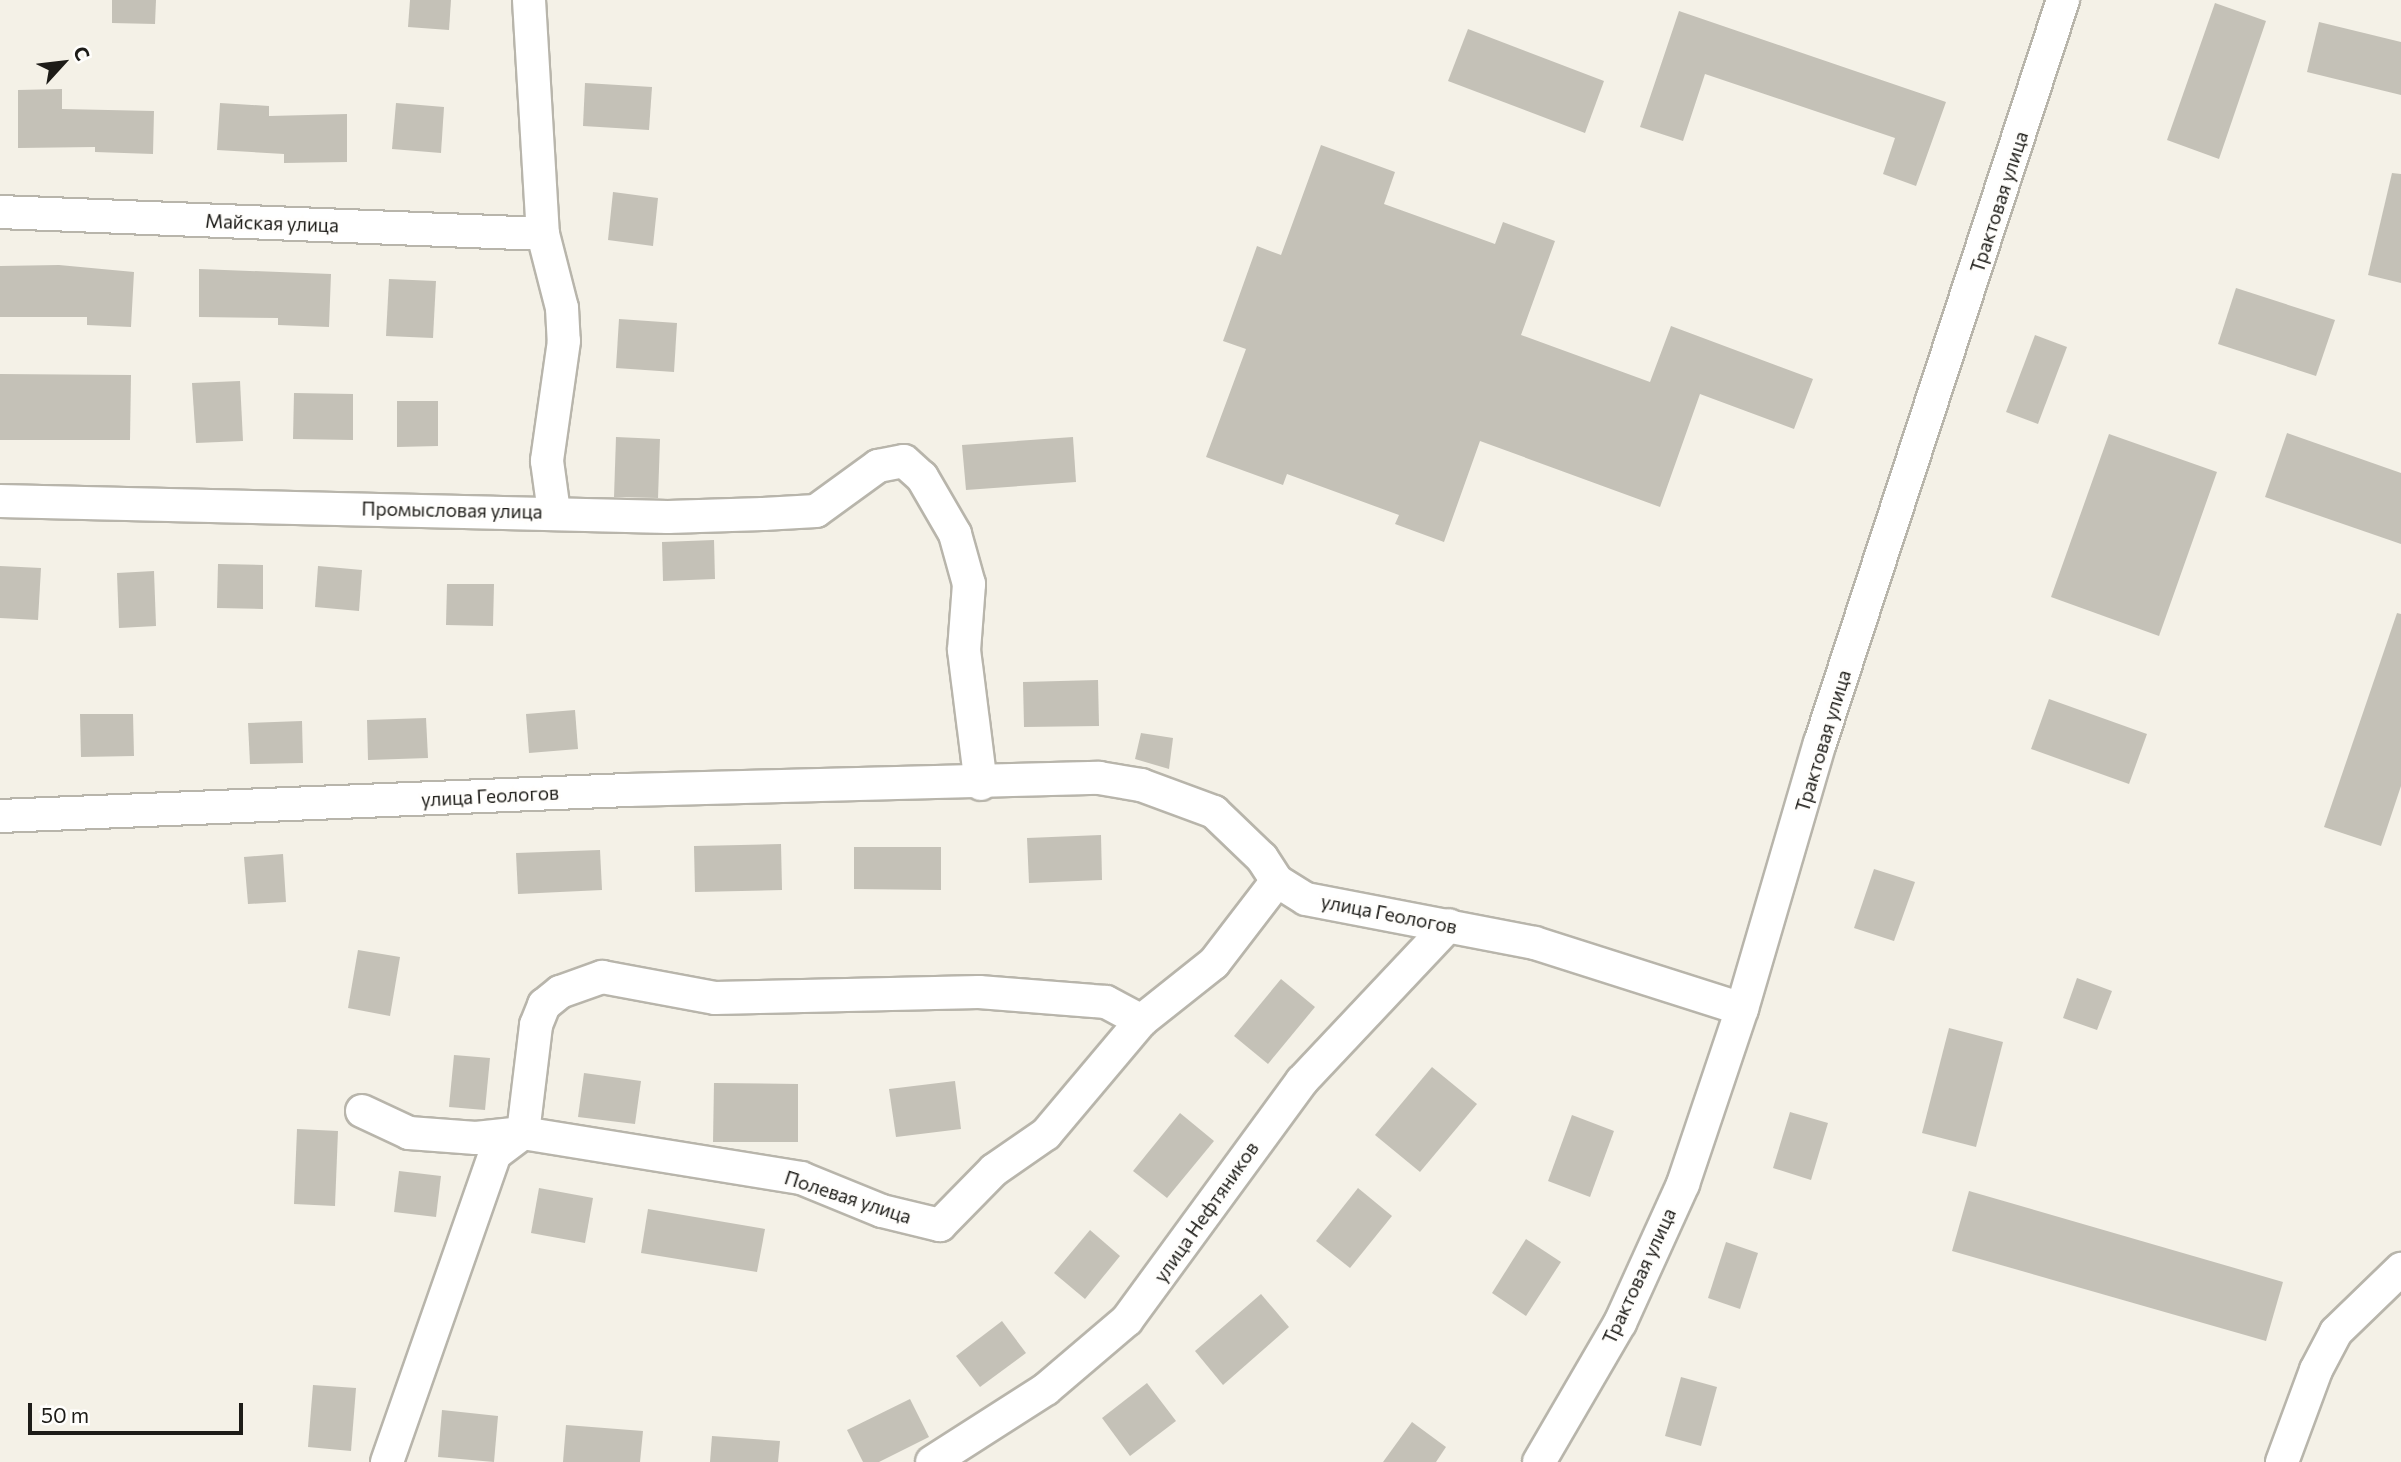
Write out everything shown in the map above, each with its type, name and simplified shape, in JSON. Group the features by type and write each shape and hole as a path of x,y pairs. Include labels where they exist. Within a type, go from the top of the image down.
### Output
{"street":[{"name":"Промысловая улица","path":"0,501 554,512 547,461 564,341 562,308 543,234 529,0"},
{"name":"Трактовая улица","path":"1539,1462 1620,1323 1683,1184 1742,1009 1820,743 2063,0"},
{"name":"Майская улица","path":"0,212 543,234"},
{"path":"554,512 668,517 816,511 878,466 904,461 922,477 955,534 969,584 964,650 981,784"},
{"name":"улица Геологов","path":"0,816 628,790 981,784 1099,778 1141,785 1214,812 1262,858 1277,881 1306,899 1535,943 1742,1009"},
{"name":"Полевая улица","path":"362,1111 409,1133 476,1138 523,1132 801,1178 882,1211 940,1226 994,1170 1046,1135 1141,1021 1214,963 1277,881"},
{"name":"улица Нефтяников","path":"932,1462 1046,1389 1127,1320 1293,1092 1449,925"},
{"path":"387,1462 495,1154 523,1132 536,1025 544,1004 579,982 602,977 715,998 979,992 1106,1002 1141,1021"},
{"path":"2282,1462 2316,1370 2336,1332 2401,1269"}],"building":[{"path":"112,0 156,0 155,24 112,23"},
{"path":"410,0 451,0 449,30 408,27"},
{"path":"2215,3 2266,21 2219,159 2167,140"},
{"path":"1679,11 1946,102 1916,186 1883,174 1895,138 1705,74 1683,141 1640,127"},
{"path":"2319,22 2401,42 2401,95 2307,72"},
{"path":"1468,29 1604,81 1585,133 1448,81"},
{"path":"585,83 652,87 649,130 583,126"},
{"path":"62,89 62,109 154,111 153,154 95,152 95,147 18,148 18,90"},
{"path":"220,103 269,106 269,116 347,114 347,162 284,163 284,154 217,150"},
{"path":"396,103 444,107 441,153 392,149"},
{"path":"1321,145 1395,172 1384,204 1495,244 1503,222 1555,241 1521,335 1650,382 1671,326 1813,379 1794,429 1700,394 1660,507 1480,441 1444,542 1395,524 1399,515 1287,474 1283,485 1206,457 1246,349 1223,341 1257,246 1281,255"},
{"path":"2392,173 2401,174 2401,283 2368,275"},
{"path":"613,192 658,198 653,246 608,240"},
{"path":"59,265 134,272 131,327 87,325 87,317 0,317 0,266"},
{"path":"199,269 331,274 329,327 278,325 278,318 199,317"},
{"path":"389,279 436,281 433,338 386,336"},
{"path":"2236,288 2335,320 2316,376 2218,344"},
{"path":"619,319 677,323 674,372 616,368"},
{"path":"2035,335 2067,347 2038,424 2006,412"},
{"path":"0,374 131,375 130,440 0,440"},
{"path":"240,381 243,441 196,443 192,383"},
{"path":"294,393 353,394 353,440 293,439"},
{"path":"397,401 438,401 438,446 397,447"},
{"path":"2287,433 2401,473 2401,544 2265,497"},
{"path":"2109,434 2217,472 2159,636 2051,597"},
{"path":"616,437 660,439 658,498 614,497"},
{"path":"1073,437 1076,482 966,490 962,445"},
{"path":"714,540 715,579 663,581 662,542"},
{"path":"218,564 263,565 263,609 217,608"},
{"path":"0,566 41,568 38,620 0,618"},
{"path":"318,566 362,570 359,611 315,607"},
{"path":"154,571 156,626 119,628 117,573"},
{"path":"447,584 494,584 493,626 446,625"},
{"path":"2397,613 2401,614 2401,786 2381,846 2324,827"},
{"path":"1098,680 1099,726 1024,727 1023,682"},
{"path":"2049,699 2147,734 2129,784 2031,749"},
{"path":"575,710 578,749 529,753 526,714"},
{"path":"80,714 133,714 134,756 81,757"},
{"path":"426,718 428,758 368,760 367,720"},
{"path":"302,721 303,763 250,764 248,723"},
{"path":"1141,733 1173,738 1169,769 1135,759"},
{"path":"1101,835 1102,880 1029,883 1027,838"},
{"path":"781,844 782,890 695,892 694,846"},
{"path":"854,847 941,847 941,890 854,889"},
{"path":"600,850 602,890 518,894 516,853"},
{"path":"283,854 286,902 248,904 244,857"},
{"path":"1874,869 1915,882 1894,941 1854,928"},
{"path":"358,950 400,957 390,1016 348,1008"},
{"path":"2077,978 2112,991 2097,1030 2063,1018"},
{"path":"1281,979 1315,1007 1268,1064 1234,1036"},
{"path":"1949,1028 2003,1042 1976,1147 1922,1133"},
{"path":"454,1055 490,1058 485,1110 449,1107"},
{"path":"1432,1067 1477,1104 1420,1172 1375,1135"},
{"path":"584,1073 641,1081 635,1124 578,1117"},
{"path":"955,1081 961,1129 896,1137 889,1089"},
{"path":"714,1083 798,1084 798,1142 713,1142"},
{"path":"1790,1112 1828,1123 1811,1180 1773,1168"},
{"path":"1180,1113 1214,1141 1167,1198 1133,1171"},
{"path":"1572,1115 1614,1131 1590,1197 1548,1181"},
{"path":"297,1129 338,1131 335,1206 294,1204"},
{"path":"399,1171 441,1176 436,1217 394,1212"},
{"path":"539,1188 593,1198 585,1243 531,1233"},
{"path":"1358,1188 1392,1216 1350,1268 1316,1241"},
{"path":"1969,1191 2283,1282 2266,1341 1952,1251"},
{"path":"648,1209 765,1229 757,1272 641,1253"},
{"path":"1090,1230 1120,1256 1085,1299 1054,1273"},
{"path":"1526,1239 1561,1262 1526,1316 1492,1293"},
{"path":"1726,1242 1758,1253 1740,1309 1708,1298"},
{"path":"1261,1294 1289,1327 1223,1385 1195,1351"},
{"path":"1002,1321 1026,1353 980,1387 956,1356"},
{"path":"1681,1377 1717,1387 1701,1446 1665,1436"},
{"path":"1147,1383 1176,1421 1130,1456 1102,1418"},
{"path":"313,1385 356,1388 351,1451 308,1447"},
{"path":"910,1399 929,1437 879,1462 863,1462 847,1430"},
{"path":"442,1410 498,1416 494,1462 438,1457"},
{"path":"1412,1422 1446,1447 1436,1462 1383,1462"},
{"path":"566,1425 643,1431 640,1462 563,1462"},
{"path":"712,1436 780,1441 778,1462 710,1462"}]}
